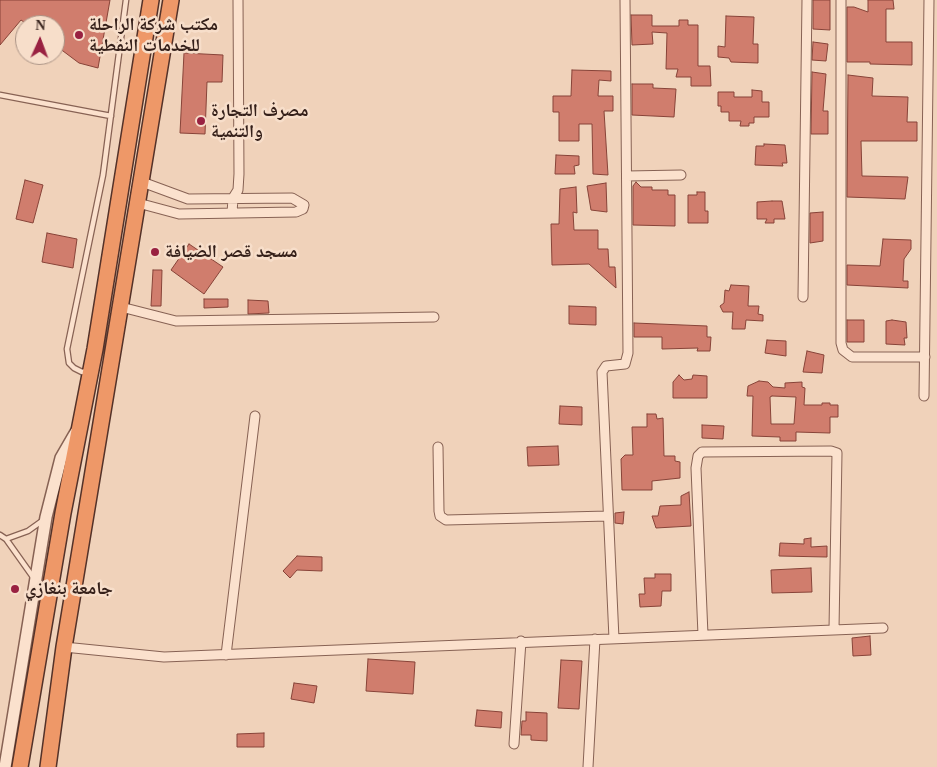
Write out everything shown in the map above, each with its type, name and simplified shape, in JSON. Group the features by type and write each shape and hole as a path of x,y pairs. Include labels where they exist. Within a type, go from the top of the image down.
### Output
{"highway":[{"path":"20,767 63,513 81,424 151,0"},
{"path":"48,767 64,647 171,0"},
{"path":"42,767 53,733"}],"street":[{"path":"232,213 233,198 238,190 238,0"},
{"path":"614,639 602,372 605,367 625,364 628,359 625,0"},
{"path":"803,297 807,0"},
{"path":"841,0 840,343 843,350 848,354 860,358 925,357"},
{"path":"924,396 929,0"},
{"path":"627,176 681,175"},
{"path":"138,203 179,214 296,212 303,209 304,205 292,198 188,199 142,182"},
{"path":"238,190 246,198 246,213"},
{"path":"188,199 189,214"},
{"path":"121,307 176,320 434,317"},
{"path":"226,655 255,416"},
{"path":"5,767 46,517 61,458 81,424"},
{"path":"438,447 439,511 440,516 446,520 608,516"},
{"path":"703,636 696,468 698,456 702,452 831,450 837,453 834,629"},
{"path":"64,647 164,657 595,638 703,636 883,628"},
{"path":"588,767 595,638"},
{"path":"514,744 521,641"}],"lane":[{"path":"90,371 82,372 74,368 69,363 67,349 103,175 126,0"},
{"path":"0,95 112,116"},
{"path":"6,539 28,531 46,517"},
{"path":"0,536 6,539 36,581"}],"building":[{"name":"مكتب شركة الراحلة للخدمات النفطية","path":"0,0 110,0 98,68 79,63 65,52 65,15 15,15 15,27 0,45"},
{"path":"813,0 830,0 830,30 813,29"},
{"path":"868,0 893,0 894,9 886,9 886,42 912,42 912,65 847,62 847,7 854,7 868,12"},
{"path":"631,15 652,15 652,26 679,26 679,20 688,20 688,25 698,25 698,66 710,66 711,86 691,86 691,77 676,77 678,69 666,69 667,33 652,32 653,44 632,45"},
{"path":"726,16 754,17 753,44 758,44 758,63 731,62 729,58 718,57 718,46 725,47"},
{"path":"813,42 828,44 826,61 812,60"},
{"path":"184,53 223,55 222,82 207,82 205,134 180,133"},
{"path":"572,70 611,71 611,81 599,80 598,96 613,96 613,111 604,111 608,175 593,174 592,124 579,124 579,141 559,141 559,112 553,112 553,96 571,96"},
{"path":"812,72 826,74 823,111 828,111 828,134 811,134"},
{"path":"848,75 873,78 872,96 908,97 907,122 917,122 917,141 861,141 862,176 908,177 905,199 847,197"},
{"path":"632,84 653,84 653,88 676,89 674,117 632,115"},
{"path":"752,90 762,91 762,102 769,102 769,117 754,117 754,123 749,123 749,126 740,126 741,121 729,121 729,112 721,112 721,106 718,106 718,92 734,92 734,97 752,97"},
{"path":"764,144 785,145 787,163 782,163 783,166 755,165 756,146 764,146"},
{"path":"556,155 579,156 579,165 574,166 575,174 555,174"},
{"path":"25,180 43,185 33,223 16,219"},
{"path":"636,182 641,187 652,187 652,190 668,190 668,195 675,195 675,226 633,225 633,186"},
{"path":"606,183 607,212 591,210 587,186"},
{"path":"576,187 577,213 573,212 574,230 598,230 598,249 608,249 609,267 615,267 616,288 589,264 552,265 551,224 559,224 560,189"},
{"path":"697,192 705,192 705,211 708,211 708,223 688,223 688,195 697,195"},
{"path":"782,201 785,219 774,219 774,223 765,223 767,219 757,219 757,202"},
{"path":"823,212 823,241 810,243 810,213"},
{"path":"47,233 77,239 73,268 42,262"},
{"path":"883,239 911,240 911,249 904,259 903,281 908,281 908,288 847,285 847,265 880,266"},
{"path":"189,244 223,267 204,294 171,270"},
{"path":"153,270 162,270 161,306 151,306"},
{"path":"731,285 749,286 748,306 759,306 758,314 763,315 763,321 746,320 745,329 732,329 733,312 723,312 720,306 724,303 725,290 729,291"},
{"path":"204,299 228,299 228,307 204,308"},
{"path":"248,300 268,301 269,313 248,314"},
{"path":"569,306 596,307 596,325 569,324"},
{"path":"847,320 864,320 864,342 847,342"},
{"path":"886,321 906,322 907,338 904,338 905,345 886,344"},
{"path":"634,323 707,326 707,337 711,337 710,351 697,351 698,348 662,349 662,337 634,337"},
{"path":"767,340 786,341 786,356 765,353"},
{"path":"807,351 824,355 822,373 803,372"},
{"path":"679,375 684,380 692,379 693,375 707,376 707,398 673,398 673,382"},
{"path":"759,381 768,382 773,387 785,388 785,383 802,382 802,387 805,388 804,405 830,403 830,405 838,405 838,417 830,417 830,433 796,432 796,441 780,441 780,437 752,436 753,396 747,396 748,386","holes":["770,397 796,397 794,424 771,424"]},
{"path":"560,406 582,407 582,425 559,424"},
{"path":"647,414 656,414 657,419 663,418 664,456 675,456 675,461 680,462 680,478 652,481 652,490 622,490 621,459 625,455 633,455 632,427 647,427"},
{"path":"702,425 724,426 723,439 702,438"},
{"path":"558,446 559,465 528,466 527,447"},
{"path":"689,492 691,526 656,528 652,516 658,516 660,506 681,505 681,496"},
{"path":"624,512 623,524 615,523 615,513"},
{"path":"811,538 811,547 827,546 827,557 779,556 780,543 804,544 804,539"},
{"path":"297,556 322,557 322,571 297,570 290,578 283,571"},
{"path":"811,568 812,592 772,593 771,570"},
{"path":"655,574 671,574 671,591 662,591 661,606 640,607 639,594 645,594 644,578 655,578"},
{"path":"870,636 871,655 853,656 852,638"},
{"path":"368,659 415,662 413,694 366,691"},
{"path":"561,660 582,661 579,709 558,708"},
{"path":"294,683 317,686 314,703 291,699"},
{"path":"477,710 502,712 501,728 475,726"},
{"path":"526,712 547,713 547,741 531,740 531,735 521,735 522,721 526,721"},
{"path":"264,733 264,747 237,747 237,734"}],"place":[{"name":"مكتب شركة الراحلة للخدمات النفطية","path":"79,35"},
{"name":"مصرف التجارة والتنمية","path":"201,121"},
{"name":"مسجد قصر الضيافة","path":"155,252"},
{"name":"جامعة بنغازي","path":"15,589"}]}
